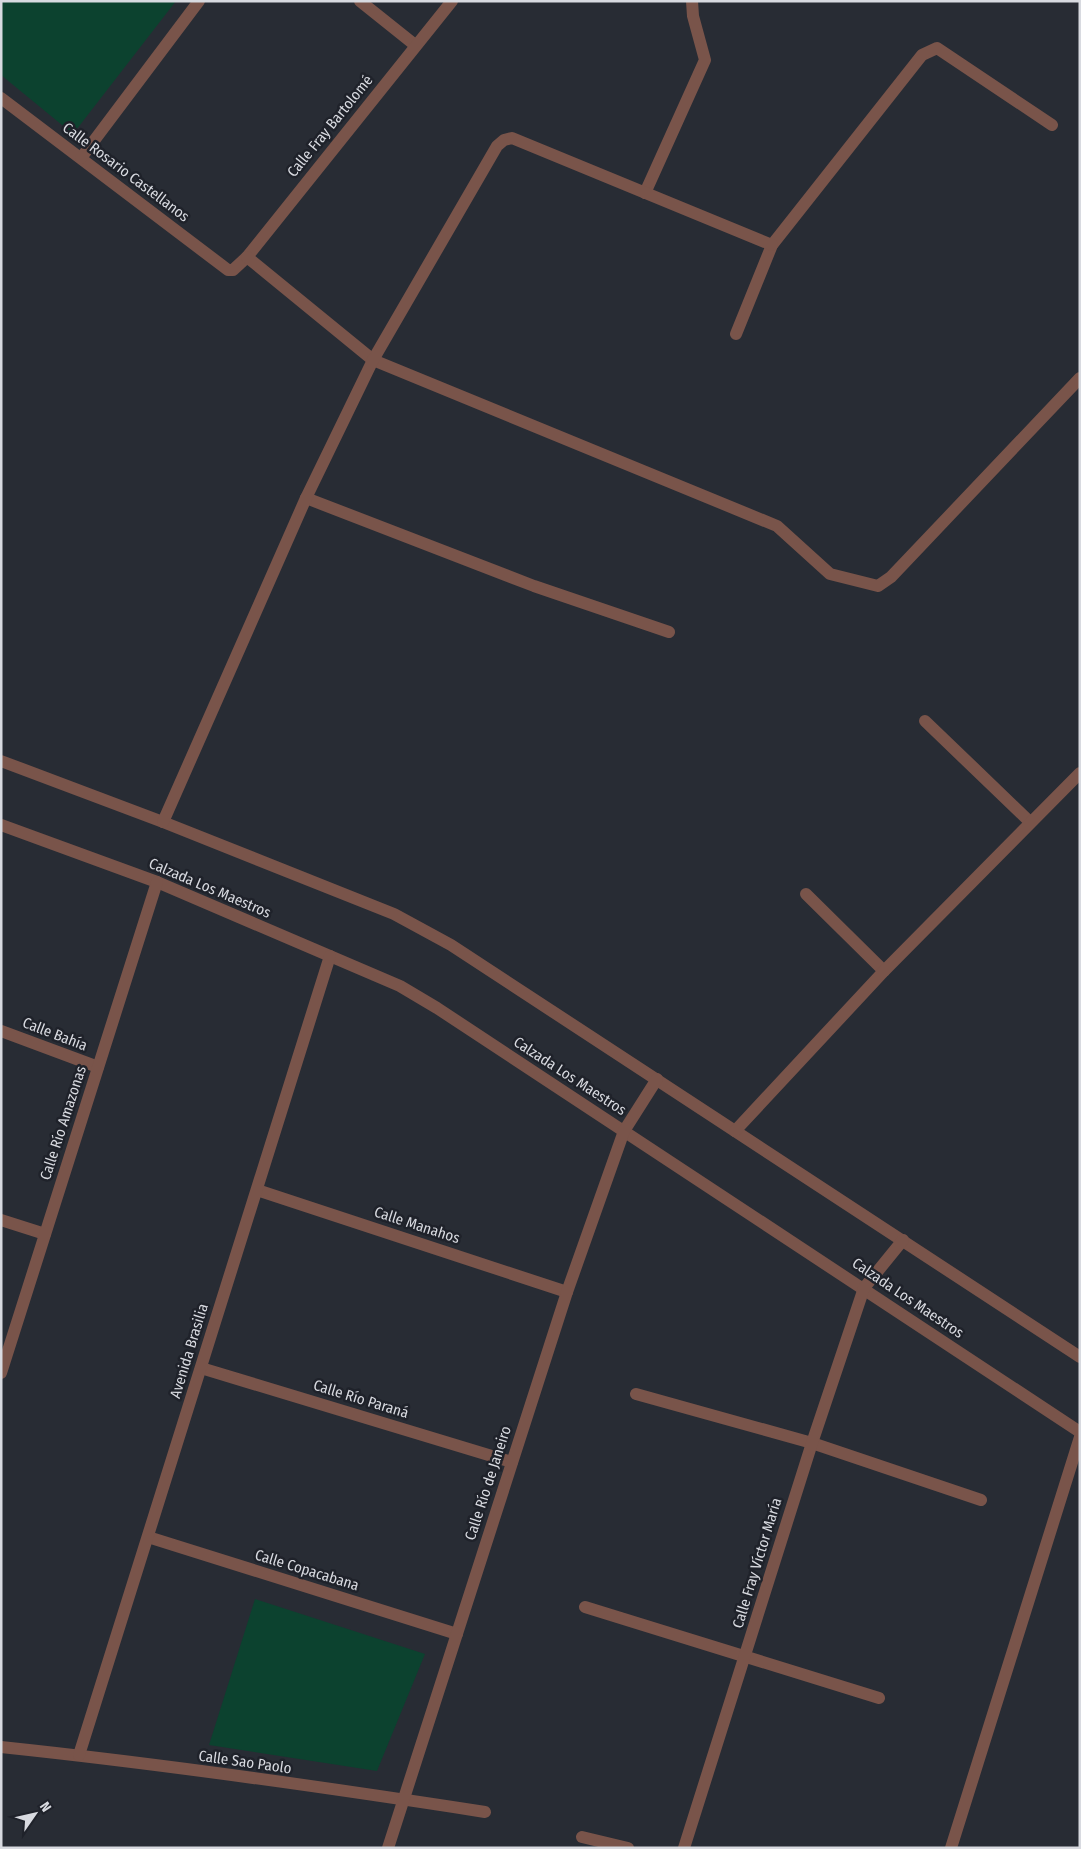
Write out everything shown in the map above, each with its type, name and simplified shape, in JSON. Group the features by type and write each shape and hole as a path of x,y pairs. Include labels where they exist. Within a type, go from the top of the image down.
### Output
{"street":[{"path":"81,158 199,1"},
{"path":"360,1 415,45"},
{"name":"Calle Fray Bartolomé","path":"233,270 247,257 452,1"},
{"path":"645,193 705,60 693,16 692,1"},
{"path":"736,334 772,245 922,55 937,48 1052,125"},
{"name":"Calle Rosario Castellanos","path":"1,98 228,270 233,270"},
{"path":"163,822 306,498 373,360 498,146 504,140 512,138 772,245"},
{"path":"247,257 373,360 776,526 830,574 878,586 891,578 1080,378"},
{"path":"306,498 534,586 669,632"},
{"path":"925,721 1030,822"},
{"path":"1,761 163,822 394,914 451,945 1080,1357"},
{"path":"735,1131 884,971 1080,773"},
{"name":"Calzada Los Maestros","path":"1,824 156,882 400,986 437,1008 864,1288 1080,1432"},
{"name":"Calle Río Amazonas","path":"1,1373 156,882"},
{"path":"806,894 884,971"},
{"name":"Avenida Brasilia","path":"79,1755 330,956"},
{"name":"Calle Bahía","path":"1,1031 98,1067"},
{"name":"Calle Río de Janeiro","path":"388,1848 567,1292 624,1131 657,1079"},
{"name":"Calle Manahos","path":"256,1190 567,1292"},
{"path":"1,1220 45,1234"},
{"path":"864,1288 903,1240"},
{"name":"Calle Fray Víctor María","path":"684,1848 812,1443 864,1288"},
{"name":"Calle Río Paraná","path":"201,1368 512,1462"},
{"path":"636,1394 812,1443 981,1500"},
{"path":"951,1848 1080,1437"},
{"name":"Calle Copacabana","path":"148,1537 457,1634"},
{"path":"585,1607 879,1698"},
{"name":"Calle Sao Paolo","path":"1,1747 79,1755 485,1812"},
{"path":"582,1837 628,1848"}],"green space":[{"path":"1,1 176,1 73,134 1,75"},
{"path":"255,1599 425,1654 377,1771 209,1745"}]}
